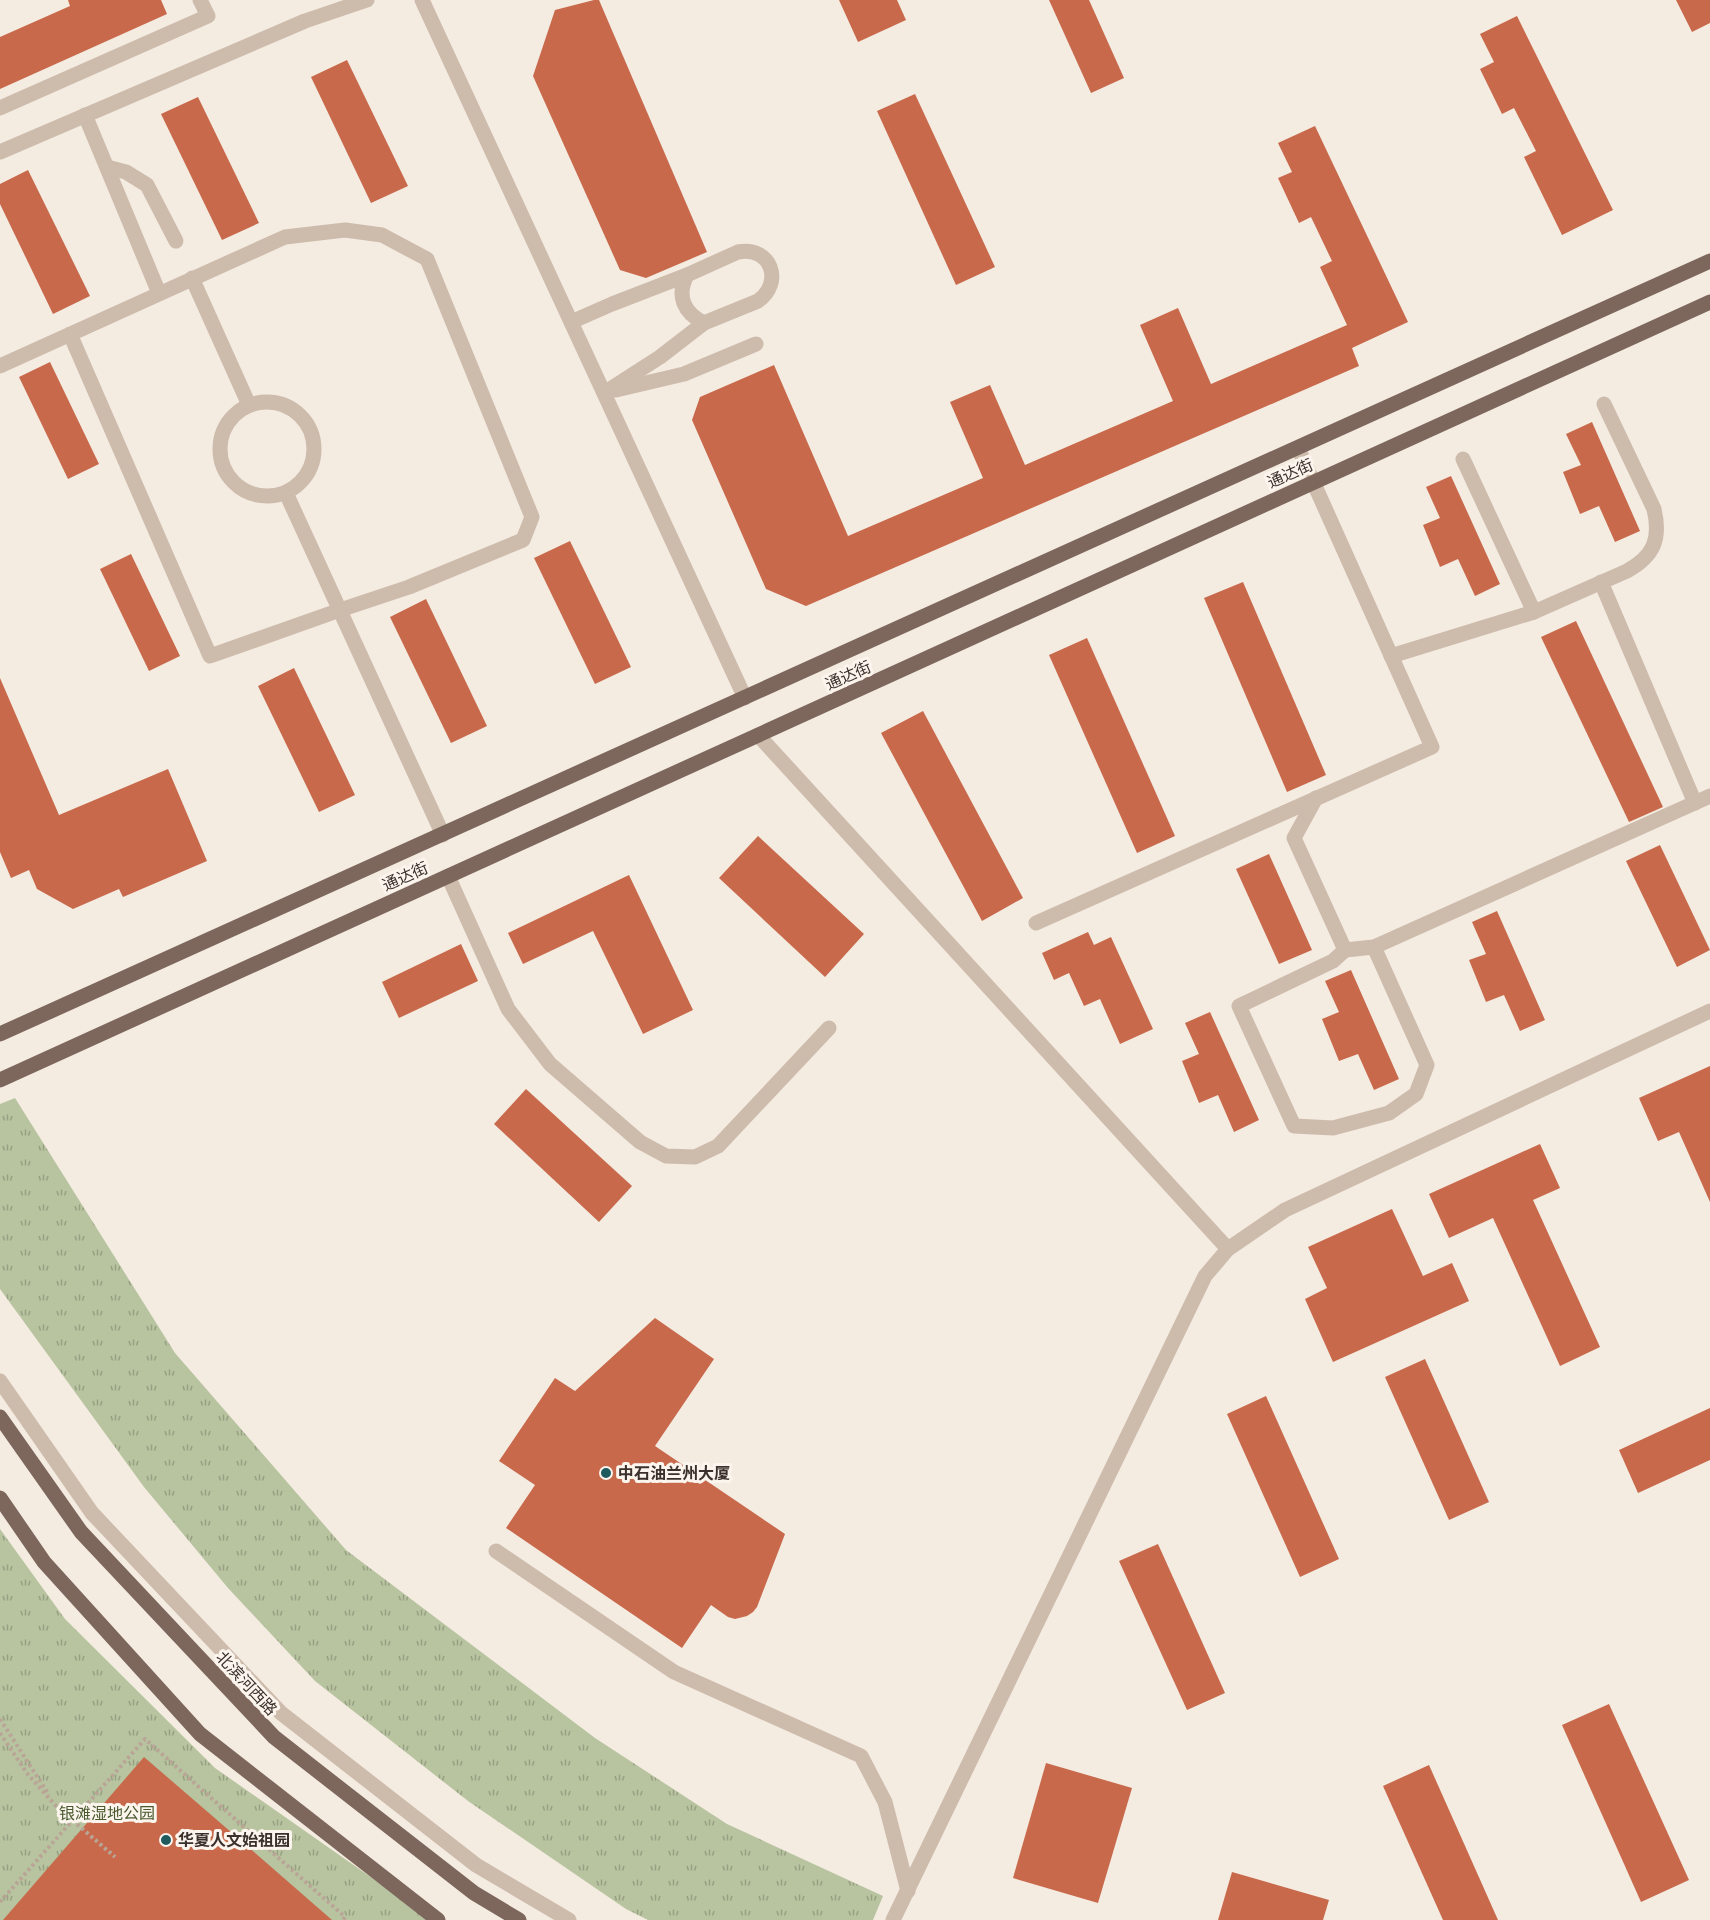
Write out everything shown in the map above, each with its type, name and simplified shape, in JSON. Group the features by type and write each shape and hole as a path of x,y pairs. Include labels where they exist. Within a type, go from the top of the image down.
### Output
{"main road":[{"name":"通达街","path":"0,1034 1710,261"},
{"name":"通达街","path":"0,1080 1710,302"},
{"name":"北滨河西路","path":"0,1418 81,1532 274,1737 474,1893 519,1920"},
{"path":"0,1498 44,1562 200,1734 438,1920"}],"street":[{"path":"0,108 208,16 200,0"},
{"path":"0,152 305,21 367,0"},
{"path":"422,0 745,698"},
{"path":"85,115 159,293"},
{"path":"107,167 126,172 147,185 176,241"},
{"path":"0,366 192,278 285,237 345,230 382,235 427,259 532,518 523,540 409,587 340,609 210,656 70,334"},
{"path":"571,322 738,252 746,250 762,256 771,269 771,288 766,296 704,323 660,357 604,393"},
{"path":"687,275 682,289 684,304 688,312 704,323"},
{"path":"192,278 249,405"},
{"path":"604,393 684,374 756,344"},
{"path":"267,402 285,405 301,415 311,430 315,449 312,467 302,483 286,493 268,497 250,494 234,483 223,468 220,450 223,431 233,416 249,405 267,402"},
{"path":"1391,656 1534,612 1640,563 1650,552 1656,539 1658,524 1654,509 1604,404"},
{"path":"1036,923 1432,747 1298,448"},
{"path":"1463,459 1534,612"},
{"path":"286,493 443,835"},
{"path":"1601,582 1695,803"},
{"path":"758,735 1228,1249"},
{"path":"1374,947 1427,1065 1416,1094 1389,1113 1332,1128 1294,1126 1239,1006 1333,961 1346,950 1374,947 1710,796"},
{"path":"1316,798 1294,838 1346,950"},
{"path":"448,876 508,1009 550,1064 640,1142 666,1156 695,1157 718,1146 829,1029"},
{"path":"893,1920 1205,1276 1228,1249 1285,1210 1710,1011"},
{"path":"0,1381 92,1513 281,1713 476,1865 569,1920"},
{"path":"496,1551 674,1672 861,1756 885,1802 908,1891"}],"path":[{"path":"0,1719 56,1806"},
{"path":"0,1733 26,1772 56,1806 115,1857"},
{"path":"0,1901 145,1738 345,1917 342,1920"},
{"path":"230,1847 246,1829"}],"green space":[{"path":"15,1098 175,1353 346,1550 595,1738 727,1824 883,1896 873,1920 648,1920 626,1909 468,1801 315,1681 228,1588 144,1487 0,1289 0,1104"},
{"name":"银滩湿地公园","path":"0,1529 65,1619 215,1768 432,1920 0,1920"}],"building":[{"path":"68,0 161,0 167,14 0,89 0,37 70,6"},
{"path":"599,0 707,252 646,278 620,270 533,76 555,10"},
{"path":"839,0 897,0 906,20 858,42"},
{"path":"1049,0 1089,0 1124,78 1091,93"},
{"path":"1676,0 1710,0 1710,23 1692,32"},
{"path":"1517,16 1613,210 1562,235 1524,157 1536,151 1514,108 1502,114 1480,69 1494,62 1480,34"},
{"path":"347,60 408,186 371,203 311,77"},
{"path":"915,94 995,267 956,285 877,111"},
{"path":"198,97 259,223 222,240 161,114"},
{"path":"1315,126 1408,322 1352,348 1359,366 806,606 766,589 692,420 700,397 774,365 848,536 983,478 950,402 990,385 1025,465 1173,401 1140,325 1178,308 1211,384 1347,325 1320,267 1332,261 1311,217 1299,223 1278,178 1292,172 1278,143"},
{"path":"28,170 90,296 53,314 0,204 0,184"},
{"path":"50,362 99,464 68,479 19,377"},
{"path":"1592,422 1640,531 1615,542 1599,506 1580,514 1563,472 1581,465 1566,434"},
{"path":"1451,476 1500,584 1475,596 1458,559 1440,567 1423,525 1440,518 1426,487"},
{"path":"570,541 631,667 595,684 534,558"},
{"path":"131,554 180,656 149,671 100,569"},
{"path":"1243,582 1326,775 1287,792 1204,598"},
{"path":"426,599 487,726 451,743 390,617"},
{"path":"1576,621 1663,807 1629,822 1541,637"},
{"path":"1087,638 1175,836 1137,853 1049,655"},
{"path":"294,668 355,795 319,812 258,686"},
{"path":"0,678 59,815 168,769 207,861 123,897 119,889 73,909 37,889 29,870 11,878 0,852"},
{"path":"923,711 1023,898 982,921 881,733"},
{"path":"758,836 864,934 825,977 719,878"},
{"path":"1660,845 1710,950 1677,967 1626,861"},
{"path":"1269,854 1312,950 1279,964 1236,869"},
{"path":"629,875 693,1010 643,1034 593,931 523,964 508,933"},
{"path":"1497,911 1545,1020 1520,1031 1504,995 1486,1002 1469,960 1486,954 1472,922"},
{"path":"1088,932 1094,945 1111,937 1153,1029 1120,1044 1100,999 1084,1006 1069,973 1054,980 1042,953"},
{"path":"461,944 478,981 399,1018 382,982"},
{"path":"1351,970 1399,1079 1374,1090 1358,1054 1339,1061 1322,1019 1339,1012 1325,981"},
{"path":"1210,1012 1259,1120 1234,1132 1218,1095 1199,1103 1182,1061 1199,1054 1185,1023"},
{"path":"1710,1066 1710,1202 1679,1132 1658,1141 1639,1098"},
{"path":"526,1089 632,1186 599,1222 494,1124"},
{"path":"1540,1144 1560,1188 1533,1200 1600,1347 1560,1366 1493,1218 1449,1238 1429,1194"},
{"path":"1392,1209 1423,1276 1452,1263 1469,1301 1333,1362 1305,1299 1327,1288 1308,1247"},
{"name":"中石油兰州大厦","path":"655,1318 714,1359 655,1446 785,1534 757,1607 753,1612 735,1619 711,1605 682,1648 506,1528 535,1485 499,1461 555,1378 575,1391"},
{"path":"1425,1359 1489,1502 1449,1520 1385,1377"},
{"path":"1266,1396 1339,1559 1300,1577 1227,1414"},
{"path":"1710,1408 1710,1460 1638,1493 1619,1450"},
{"path":"1158,1544 1225,1693 1187,1710 1119,1561"},
{"path":"1609,1704 1689,1880 1641,1902 1562,1725"},
{"name":"华夏人文始祖园","path":"144,1757 246,1845 332,1920 3,1920"},
{"path":"1046,1763 1132,1788 1098,1903 1013,1878"},
{"path":"1429,1765 1498,1920 1443,1920 1383,1786"},
{"path":"1232,1872 1329,1900 1323,1920 1218,1920"}],"place":[{"name":"中石油兰州大厦","path":"606,1473"},
{"name":"华夏人文始祖园","path":"166,1840"}]}
